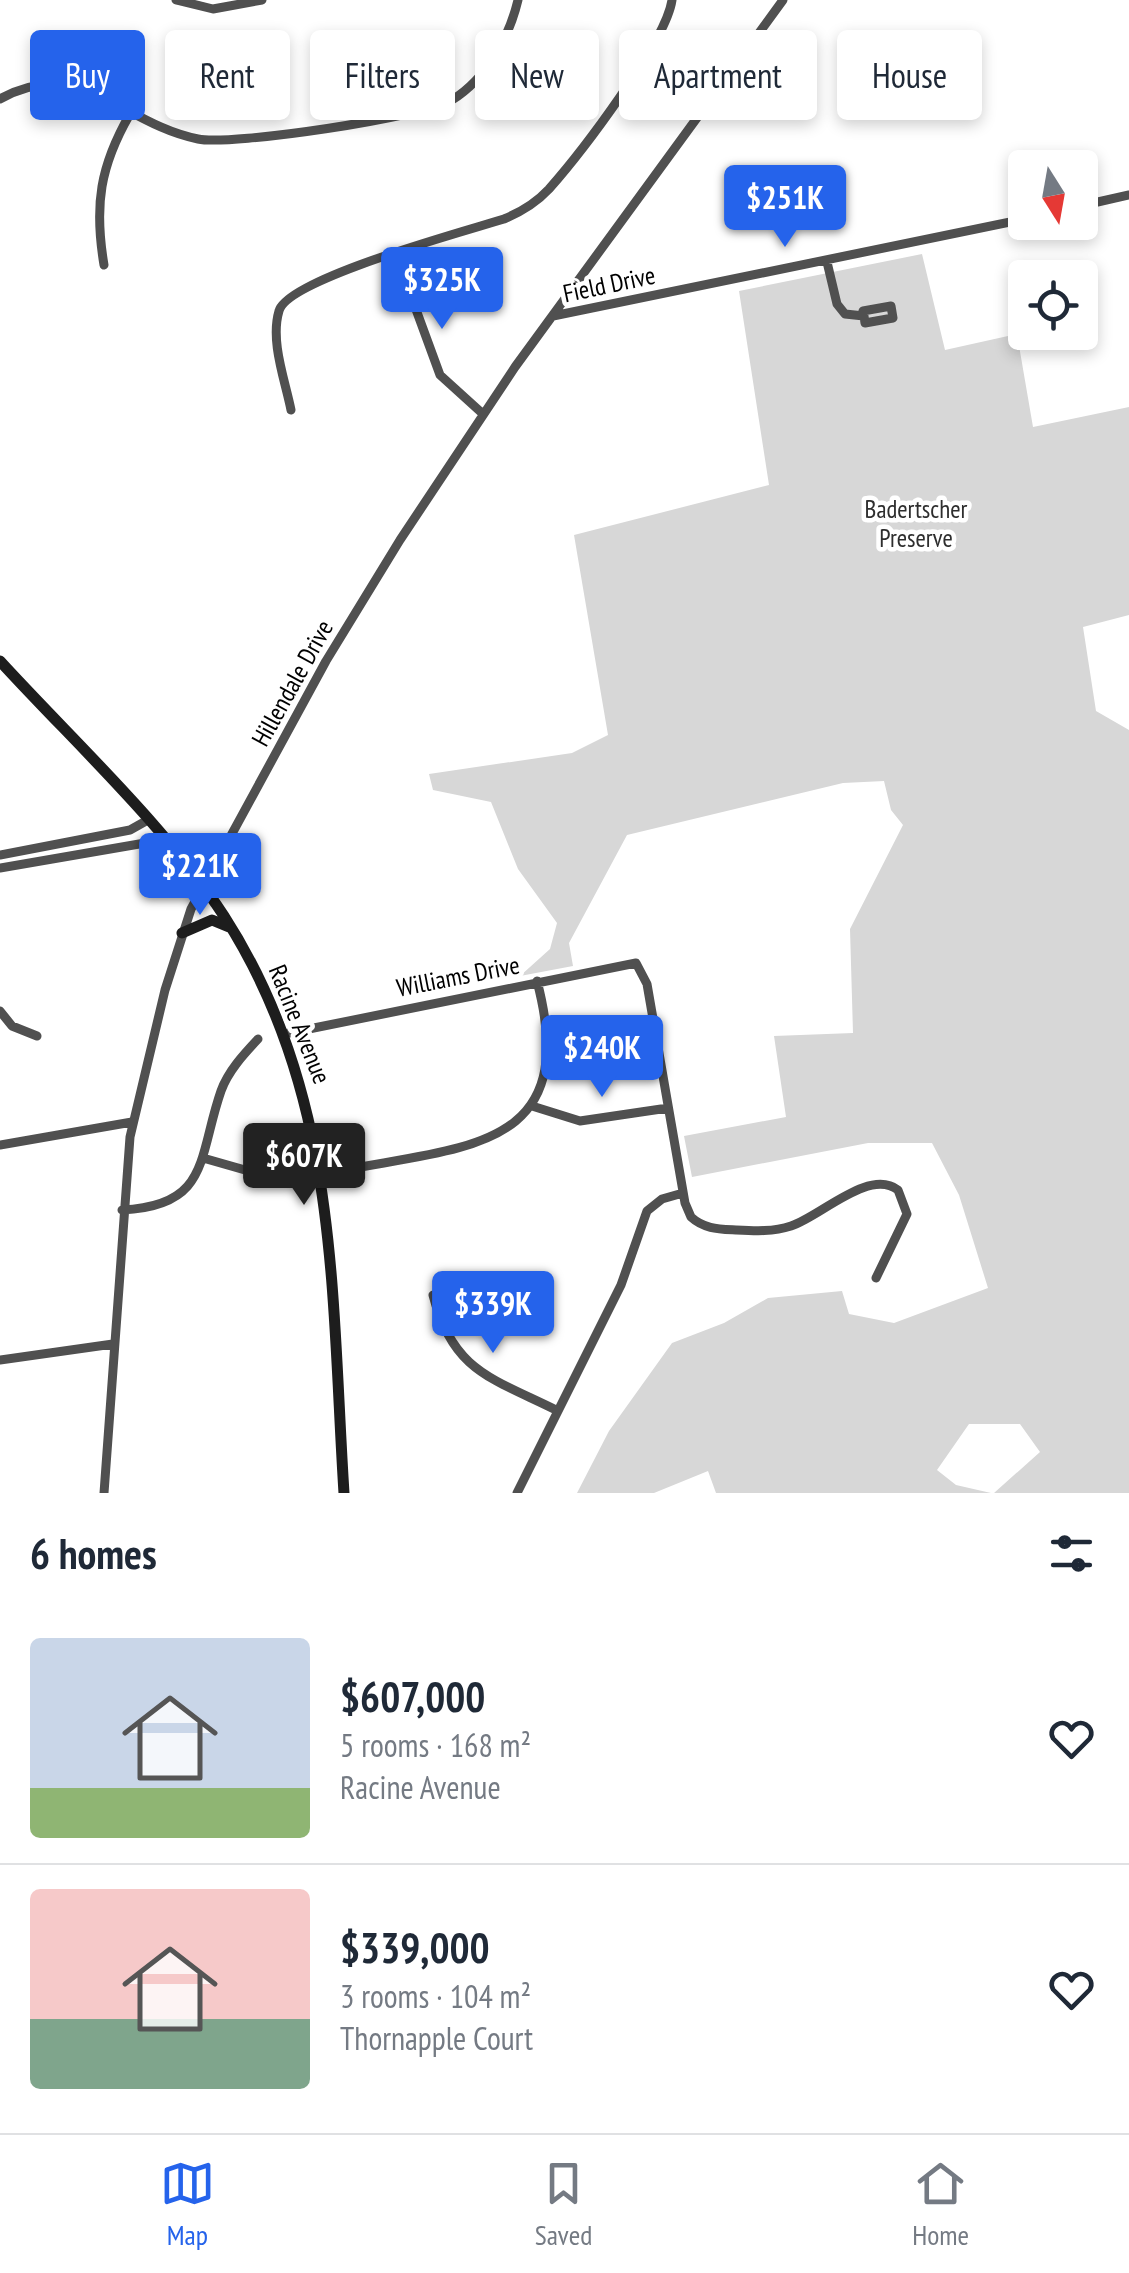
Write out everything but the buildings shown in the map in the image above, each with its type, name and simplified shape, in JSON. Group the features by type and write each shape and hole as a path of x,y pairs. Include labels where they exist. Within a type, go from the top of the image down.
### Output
{"main road":[{"name":"Racine Avenue","path":"0,661 202,886 231,928 284,1034 309,1109 321,1173 344,1493"},
{"path":"178,855 201,860 227,844"},
{"path":"182,932 212,920 231,928"}],"street":[{"path":"176,0 213,8 262,0"},
{"path":"145,120 181,135 231,141 444,104 465,90 486,67 502,42 518,0"},
{"path":"291,410 277,336 282,304 310,283 517,214 547,190 658,38 672,0"},
{"name":"Hillendale Drive","path":"104,1493 122,1210 132,1122 182,932 202,886 350,620 483,414 783,0"},
{"path":"0,99 30,85"},
{"path":"104,264 98,188 110,149 127,120"},
{"path":"1098,202 1129,195"},
{"name":"Field Drive","path":"553,316 1008,223"},
{"path":"396,255 440,375 483,414"},
{"path":"827,262 837,304 845,314 864,316"},
{"path":"0,855 130,830 146,820"},
{"path":"0,868 145,843 160,836"},
{"name":"Williams Drive","path":"284,1034 537,981 640,964 668,1108"},
{"path":"344,1170 483,1142 505,1131 532,1106 547,1054 537,981"},
{"path":"0,1012 12,1026 37,1036"},
{"path":"122,1210 172,1201 188,1189 203,1158 222,1089 258,1039"},
{"path":"532,1106 580,1122 668,1108 683,1193 691,1218 704,1227 765,1231 804,1221 874,1183 892,1185 902,1196 907,1214 876,1278"},
{"path":"0,1145 132,1122"},
{"path":"203,1158 266,1176 300,1177"},
{"path":"517,1493 621,1285 647,1212 662,1199 683,1193"},
{"path":"432,1295 446,1337 462,1358 558,1410"},
{"path":"0,1360 113,1344"}],"green space":[{"name":"Badertscher Preserve","path":"922,254 945,350 1008,336 1008,350 1020,350 1033,427 1129,407 1129,615 1083,627 1096,711 1129,730 1129,1493 994,1493 1040,1452 1020,1424 969,1424 937,1470 956,1485 991,1493 716,1493 708,1471 654,1493 577,1493 609,1431 672,1343 724,1323 768,1298 842,1291 849,1314 894,1323 988,1288 959,1195 932,1143 868,1143 692,1177 684,1136 786,1117 774,1036 853,1033 850,929 903,825 891,810 884,781 843,783 627,835 569,943 573,966 520,976 550,949 557,923 518,869 491,802 433,790 429,774 572,753 608,735 574,535 769,485 739,291"}]}
